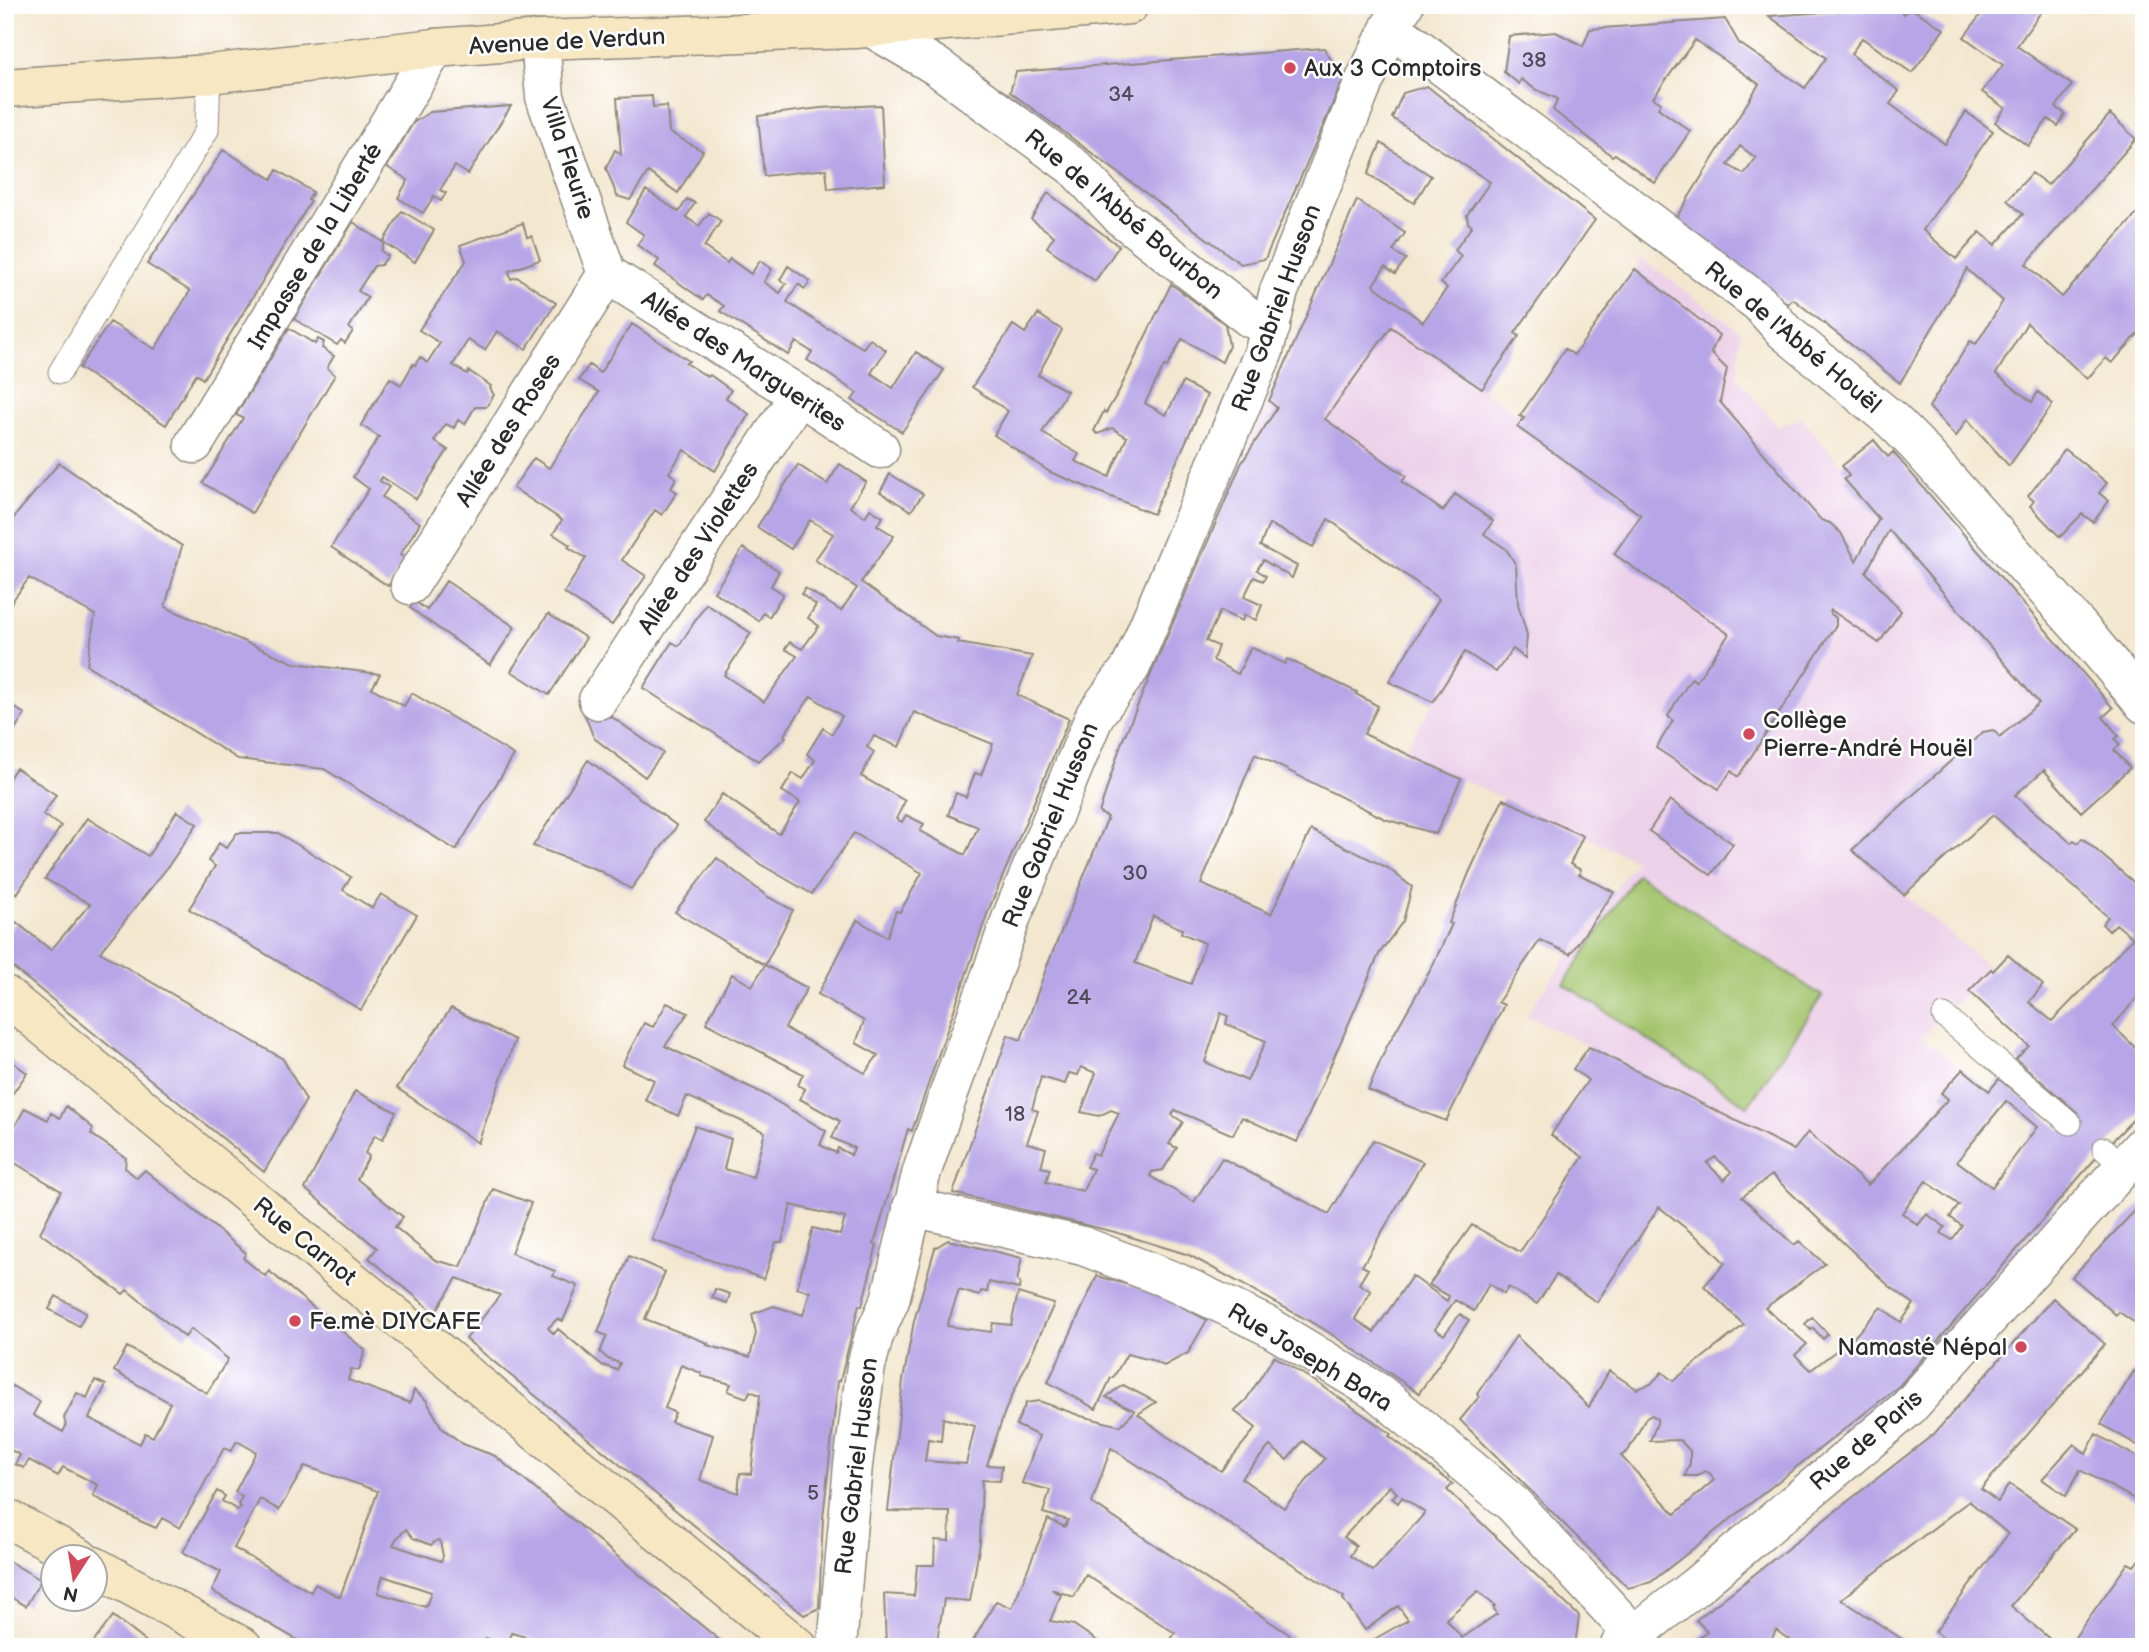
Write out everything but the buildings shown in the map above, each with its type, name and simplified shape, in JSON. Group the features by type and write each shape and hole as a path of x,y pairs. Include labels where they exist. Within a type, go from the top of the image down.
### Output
{"main road":[{"name":"Avenue de Verdun","path":"5,88 209,74 435,48 540,40 870,27 1129,5"},
{"name":"Rue Carnot","path":"5,995 798,1647"},
{"path":"5,1517 54,1544"},
{"path":"108,1574 243,1647"}],"street":[{"name":"Rue de l'Abbé Bourbon","path":"838,5 936,66 1075,168 1121,217 1250,318 1271,327"},
{"name":"Rue Gabriel Husson","path":"837,1647 853,1465 866,1366 874,1336 890,1300 912,1207 943,1109 1012,916 1095,715 1131,667 1264,351 1279,291 1364,82 1397,16"},
{"name":"Rue de l'Abbé Houël","path":"1397,16 1759,303 1784,331 1893,421 2081,629 2144,704"},
{"name":"Villa Fleurie","path":"540,40 545,97 607,274"},
{"name":"Impasse de la Liberté","path":"194,444 435,48"},
{"name":"Allée des Marguerites","path":"607,274 880,449"},
{"name":"Allée des Roses","path":"410,586 607,274"},
{"name":"Allée des Violettes","path":"598,700 799,395"},
{"name":"Rue de Paris","path":"1626,1641 1696,1586 1909,1406 2123,1153"},
{"name":"Rue Joseph Bara","path":"912,1207 1083,1246 1175,1282 1268,1326 1379,1393 1513,1504 1626,1641"}],"lane":[{"path":"60,372 207,130 209,74"},
{"path":"1944,1016 2070,1123"}],"shaded area":[{"name":"Collège Pierre-André Houël","path":"1642,259 1741,332 1737,377 1778,427 1801,417 1842,466 1874,440 1887,456 1893,452 2099,691 2104,716 1904,894 1991,969 1921,1037 1963,1069 1941,1092 1948,1099 1868,1185 1809,1132 1794,1150 1526,1015 1636,860 1403,752 1479,629 1334,523 1241,464 1322,279 1520,416 1565,349 1575,355"}],"green space":[{"path":"1637,874 1822,996 1748,1106 1564,984"}],"place":[{"name":"Aux 3 Comptoirs","path":"1290,68"},
{"name":"Collège Pierre-André Houël","path":"1749,734"},
{"name":"Fe.mè DIYCAFE","path":"295,1321"},
{"name":"Namasté Népal","path":"2021,1347"}]}
